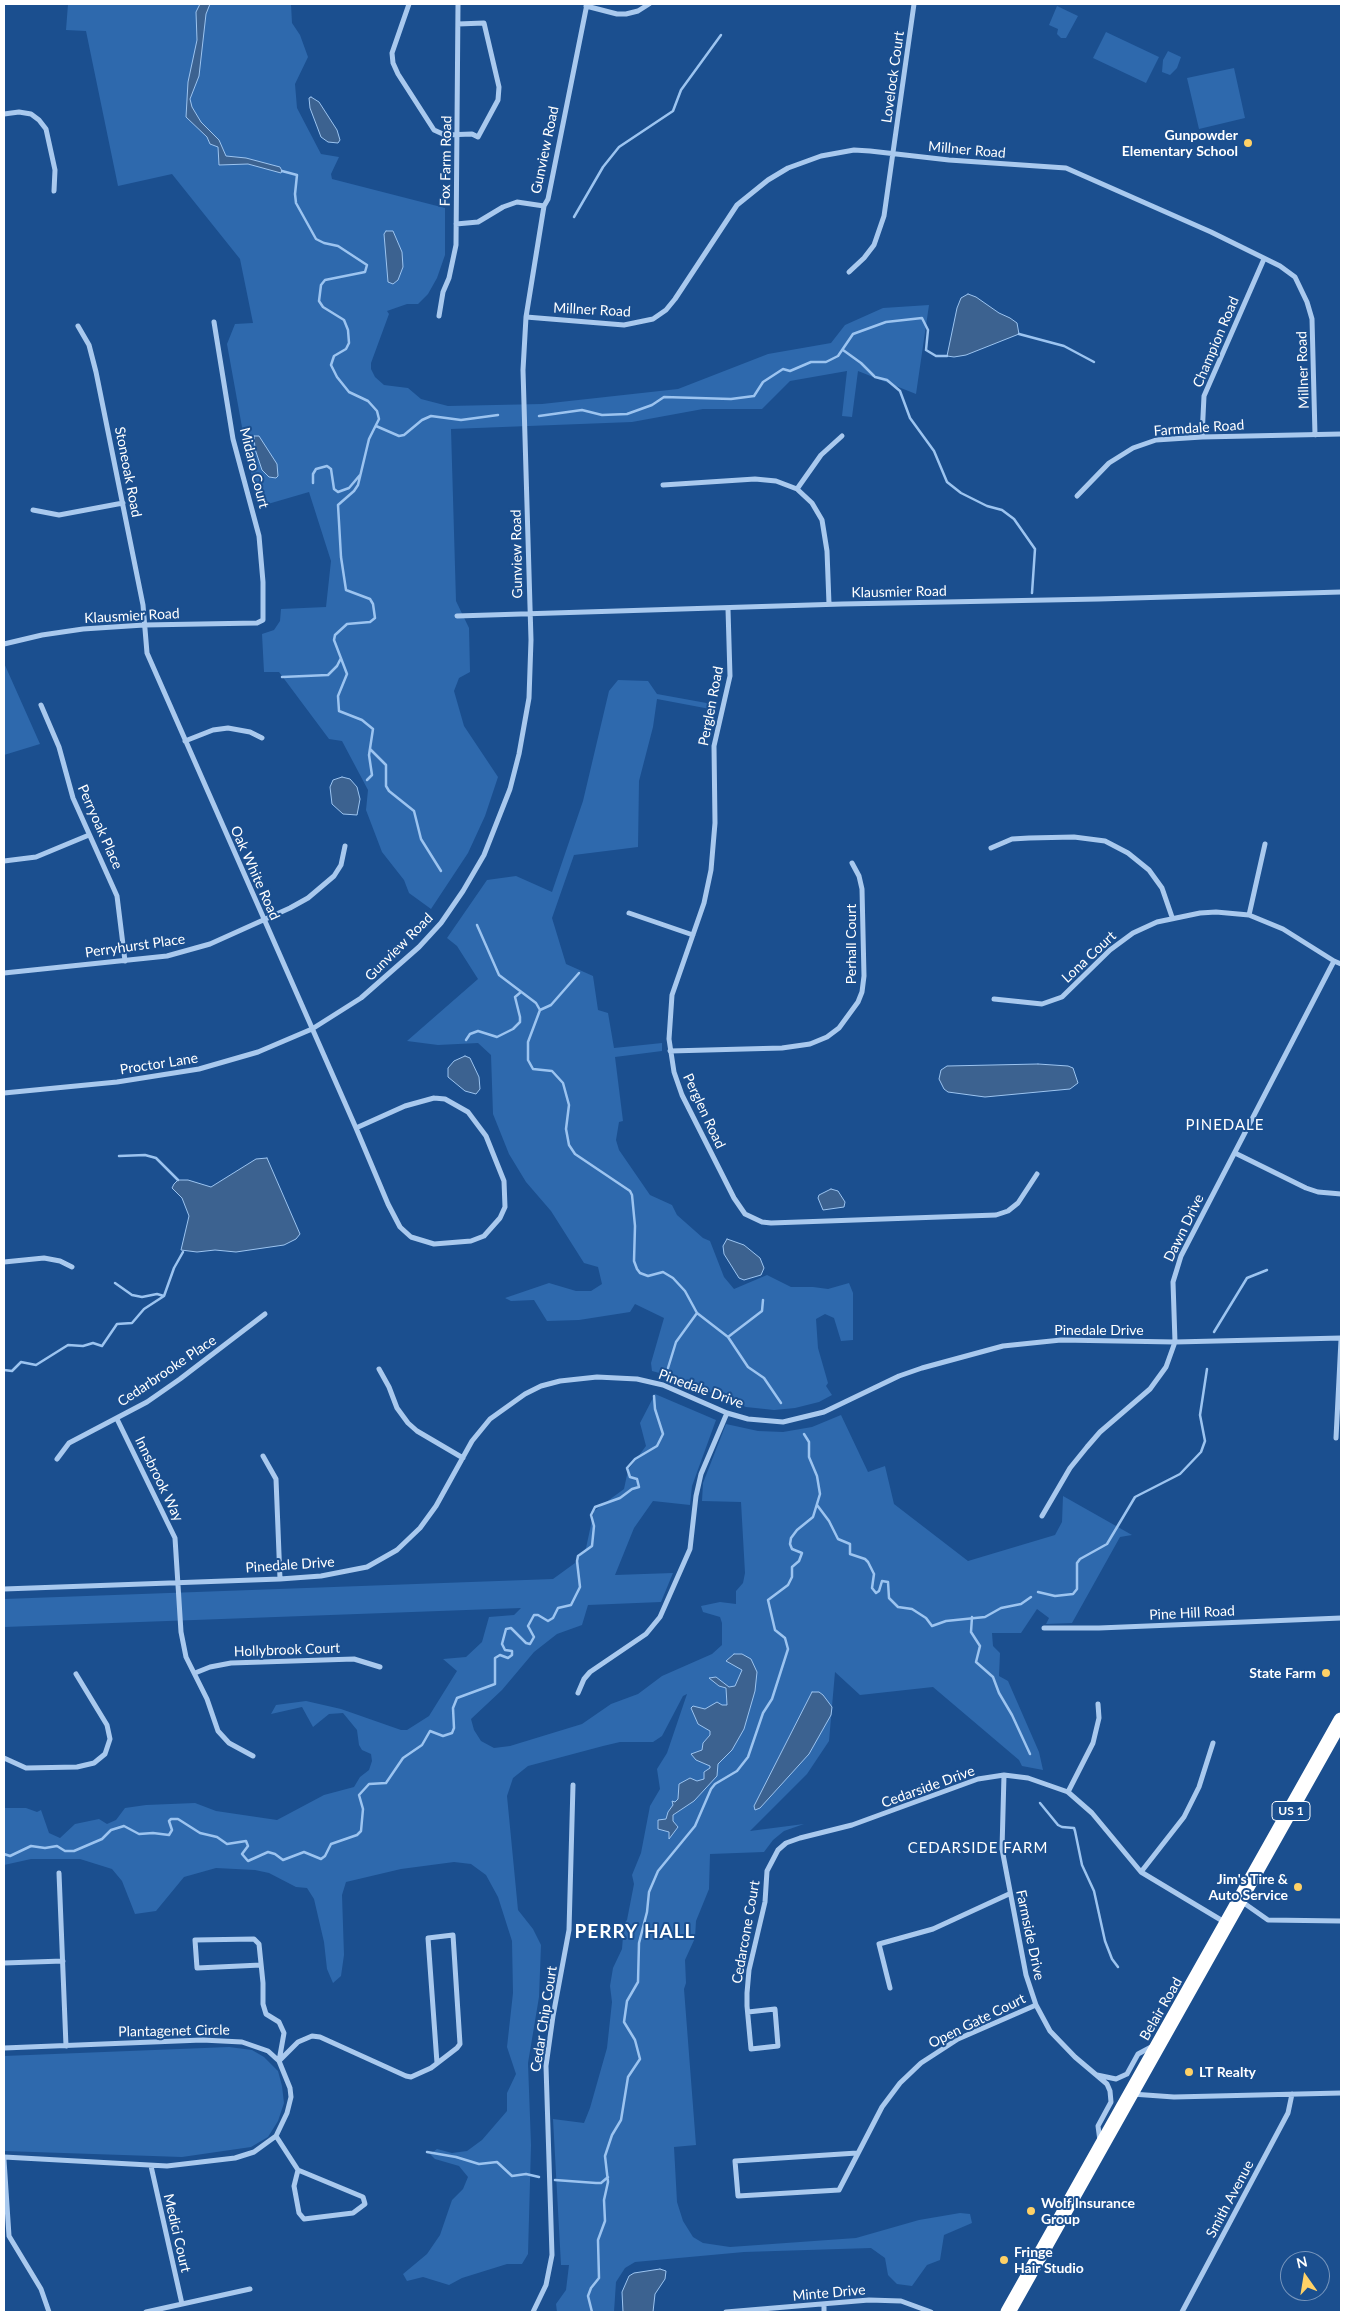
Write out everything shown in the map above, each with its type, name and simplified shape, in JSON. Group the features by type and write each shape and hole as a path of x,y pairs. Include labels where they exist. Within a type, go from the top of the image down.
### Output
{"highway":[{"name":"Belair Road","path":"1008,2312 1241,1901 1341,1720"}],"street":[{"path":"409,4 392,53 395,68 438,134 472,134 478,137 498,100 500,91 484,23 458,24"},
{"name":"Fox Farm Road","path":"439,316 443,292 453,262 456,224 458,4"},
{"path":"586,5 617,14 626,14 638,11 649,4"},
{"name":"Lovelock Court","path":"849,272 864,258 879,233 894,153 914,4"},
{"name":"Gunview Road","path":"312,1028 362,998 419,947 441,923 463,892 484,855 510,789 526,723 530,688 530,615 523,370 526,318 544,206 548,199 586,5"},
{"path":"4,114 19,112 31,114 46,129 55,170 54,191"},
{"name":"Millner Road","path":"526,318 624,325 653,319 666,310 675,299 737,205 768,180 806,161 835,152 854,150 949,160 1066,168 1211,232 1280,266 1295,277 1307,302 1312,319 1315,435"},
{"path":"456,224 478,222 503,207 517,202 544,206"},
{"name":"Champion Road","path":"1202,437 1204,396 1264,258"},
{"name":"Midaro Court","path":"214,322 233,439 258,536 263,582 263,620"},
{"name":"Stoneoak Road","path":"78,326 93,355 143,605 144,625"},
{"name":"Farmdale Road","path":"1077,496 1109,463 1133,448 1156,440 1202,437 1341,434"},
{"path":"797,489 821,455 842,436"},
{"path":"663,485 755,479 776,481 797,489 812,503 822,520 827,551 829,604"},
{"path":"33,510 59,515 123,503"},
{"name":"Klausmier Road","path":"457,616 728,609 829,604 1341,592"},
{"name":"Perglen Road","path":"728,609 730,676 714,746 714,849 704,903 672,995 670,1051 674,1072 686,1105 739,1206 752,1218 771,1223 1002,1214 1023,1197 1036,1174"},
{"name":"Klausmier Road","path":"4,644 61,632 144,625 257,623 263,620"},
{"name":"Oak White Road","path":"144,625 147,653 394,1217 400,1228 411,1237 434,1244 460,1243 484,1236 500,1218 505,1207 504,1181 486,1136 468,1112 458,1104 434,1098 405,1106 356,1128"},
{"name":"Perryoak Place","path":"41,705 59,747 70,788 117,896 125,961"},
{"path":"185,741 212,730 228,728 250,732 262,738"},
{"path":"4,861 36,857 89,835"},
{"path":"991,848 1012,839 1021,838 1074,837 1104,841 1128,853 1148,870 1162,888 1172,917"},
{"path":"1249,915 1264,844"},
{"name":"Perryhurst Place","path":"4,973 167,956 199,948 290,908 324,886 334,876 340,865 345,846"},
{"name":"Perhall Court","path":"670,1051 782,1048 801,1045 827,1037 839,1028 858,1002 862,992 864,976 862,888 860,876 852,863"},
{"name":"Lona Court","path":"994,999 1042,1004 1062,997 1120,942 1148,926 1172,917 1216,912 1249,915 1283,929 1341,964"},
{"path":"629,913 693,935"},
{"name":"Dawn Drive","path":"1042,1516 1070,1468 1087,1447 1154,1383 1166,1367 1175,1342 1173,1282 1181,1256 1334,961"},
{"name":"Proctor Lane","path":"4,1093 117,1082 199,1069 258,1052 312,1028"},
{"path":"1235,1153 1306,1188 1318,1192 1341,1194"},
{"path":"4,1262 44,1258 60,1260 72,1267"},
{"name":"Cedarbrooke Place","path":"57,1459 69,1443 117,1419 180,1379 265,1314"},
{"path":"1336,1438 1341,1339"},
{"name":"Pinedale Drive","path":"4,1589 280,1579 320,1576 367,1567 397,1550 410,1540 429,1516 480,1430 499,1412 524,1394 541,1386 560,1382 597,1377 637,1379 663,1385 727,1412 765,1422 783,1422 814,1416 899,1376 943,1361 1003,1346 1061,1340 1175,1342 1341,1339"},
{"path":"379,1369 389,1387 397,1408 408,1423 417,1431 463,1458"},
{"path":"578,1693 584,1679 590,1672 646,1634 660,1617 690,1550 699,1481 727,1412"},
{"name":"Innsbrook Way","path":"117,1419 170,1526 177,1552 182,1641 186,1657 207,1699 218,1731 229,1743 253,1756"},
{"path":"263,1456 276,1479 280,1579"},
{"name":"Pine Hill Road","path":"1044,1628 1099,1628 1341,1618"},
{"name":"Hollybrook Court","path":"194,1673 210,1667 231,1663 354,1659 380,1667"},
{"path":"4,1758 26,1768 77,1767 94,1763 105,1754 110,1738 107,1725 76,1674"},
{"path":"1068,1792 1095,1737 1099,1718 1098,1704"},
{"path":"1141,1872 1184,1817 1199,1787 1213,1743"},
{"name":"Cedarside Drive","path":"773,1858 786,1843 875,1818 978,1779 1004,1775 1028,1778 1068,1792 1092,1814 1141,1872 1228,1924"},
{"name":"Farmside Drive","path":"1004,1775 1002,1848 1009,1894 1026,1975 1036,2005 1050,2032 1096,2075 1110,2091 1110,2102 1098,2126 1101,2149"},
{"name":"Cedar Chip Court","path":"533,2312 546,2285 552,2255 546,2066 569,1930 573,1786"},
{"name":"Cedarcone Court","path":"748,2012 775,2009 778,2046 751,2049 748,2012 748,1981 765,1902 767,1871 773,1858"},
{"path":"59,1873 66,2046"},
{"path":"890,1988 879,1944 933,1929 1009,1894"},
{"path":"1241,1901 1268,1920 1341,1921"},
{"path":"278,2061 298,2042 312,2036 320,2037 406,2076 411,2077 422,2073 437,2063 460,2044 453,1935 428,1938 437,2063"},
{"path":"47,2312 41,2289 9,2236 4,2159 45,2158 151,2166 209,2162 235,2158 254,2152 276,2136 288,2113 291,2097 290,2088 278,2061 284,2034 279,2022 266,2014 259,1944 254,1939 196,1940 197,1968 261,1965"},
{"path":"4,1963 63,1961"},
{"name":"Open Gate Court","path":"857,2153 735,2161 738,2196 839,2190 857,2153 891,2094 921,2063 958,2039 1036,2005"},
{"name":"Plantagenet Circle","path":"4,2048 202,2040 242,2042 268,2051 278,2061"},
{"path":"1096,2075 1116,2079 1126,2074 1138,2054 1160,2043"},
{"path":"1132,2094 1184,2097 1341,2092"},
{"name":"Smith Avenue","path":"1182,2312 1288,2113 1292,2094"},
{"path":"276,2136 298,2170 363,2197 365,2204 353,2213 304,2219 299,2213 294,2186 298,2170"},
{"name":"Medici Court","path":"151,2166 182,2304"},
{"path":"146,2312 250,2289"},
{"name":"Minte Drive","path":"726,2312 869,2300 901,2300 931,2312"},
{"path":"824,2304 824,2312"}],"shaded area":[{"path":"68,4 291,4 292,23 300,35 308,57 295,84 297,108 321,154 339,157 331,174 332,179 445,208 445,255 437,278 428,294 418,304 407,304 387,311 389,314 371,363 371,369 375,377 384,385 408,388 421,399 448,406 542,404 678,389 768,354 831,343 845,325 883,308 929,305 916,394 858,371 852,417 842,416 847,371 790,381 762,409 703,409 632,422 451,429 456,601 469,628 470,672 459,678 454,691 464,726 498,777 485,816 468,853 431,909 409,893 404,880 382,852 366,810 368,790 342,741 329,739 279,672 264,672 262,634 274,630 280,621 281,609 326,607 331,561 309,492 261,506 249,466 227,344 235,324 253,323 240,259 172,174 118,186 86,31 66,30"},
{"path":"200,4 210,4 206,14 199,76 190,99 192,107 201,122 219,140 226,156 246,158 280,167 281,173 248,164 219,165 218,147 210,144 207,137 186,117 188,82 197,40 196,12"},
{"path":"1057,6 1078,16 1066,38 1061,38 1057,34 1058,29 1049,25"},
{"path":"1106,32 1159,57 1146,83 1093,58"},
{"path":"1168,51 1181,57 1177,68 1170,75 1162,72 1163,60"},
{"path":"1234,68 1245,118 1199,129 1187,78"},
{"path":"311,97 319,102 337,130 340,140 338,143 328,142 321,137 310,108 309,98"},
{"path":"386,231 393,231 402,252 403,267 398,280 393,284 388,282 384,234"},
{"path":"968,294 1017,323 1019,334 966,355 947,356 957,308 961,298"},
{"path":"254,436 259,436 277,464 278,476 276,478 269,477 262,470 255,449"},
{"path":"4,663 40,744 4,755"},
{"path":"618,680 648,681 657,694 712,704 710,709 657,699 653,727 639,781 638,847 574,855 552,918 566,964 593,976 598,1010 608,1013 614,1048 662,1043 662,1051 615,1057 623,1121 619,1122 616,1140 619,1150 650,1195 672,1205 677,1215 703,1238 710,1241 724,1277 734,1289 767,1275 791,1287 828,1289 849,1283 853,1293 853,1340 841,1341 834,1318 825,1314 816,1319 818,1348 828,1383 826,1386 832,1395 819,1402 795,1408 774,1410 746,1407 674,1377 652,1371 651,1363 664,1318 635,1304 630,1312 579,1320 547,1321 534,1300 511,1301 505,1298 549,1283 576,1291 591,1291 602,1284 598,1267 584,1263 551,1211 526,1182 509,1154 493,1114 491,1055 478,1043 438,1045 407,1041 478,979 457,946 447,938 487,880 516,876 552,892 583,801 609,691"},
{"path":"342,777 350,779 357,787 360,799 357,815 343,814 332,804 330,787 333,780"},
{"path":"465,1056 470,1058 479,1077 480,1089 476,1094 465,1091 448,1077 448,1068 454,1061"},
{"path":"1038,1064 1073,1068 1078,1083 1070,1089 985,1097 948,1092 944,1089 939,1079 941,1070 947,1066"},
{"path":"267,1158 300,1234 296,1239 284,1245 236,1252 181,1250 189,1216 182,1198 172,1188 174,1184 178,1180 188,1180 211,1187 256,1159"},
{"path":"831,1189 838,1191 845,1202 844,1207 823,1210 818,1198 819,1195"},
{"path":"727,1239 744,1245 760,1258 764,1268 761,1275 744,1280 739,1278 724,1254 723,1246"},
{"path":"655,1394 716,1420 692,1486 690,1505 653,1501 634,1528 615,1575 673,1573 661,1602 588,1605 582,1625 557,1634 534,1652 502,1690 471,1719 474,1730 481,1741 494,1748 510,1746 582,1724 611,1704 638,1694 662,1676 712,1654 722,1645 722,1623 720,1617 703,1612 701,1606 720,1602 736,1604 736,1591 743,1583 745,1573 741,1502 702,1501 703,1483 726,1424 758,1431 783,1432 812,1427 841,1415 868,1472 885,1466 894,1504 968,1561 1055,1535 1062,1522 1063,1496 1132,1535 1120,1537 1072,1623 1046,1624 1049,1618 1037,1609 1021,1633 992,1633 993,1646 1000,1653 999,1676 1008,1681 1039,1752 1043,1770 1022,1766 1019,1760 933,1687 860,1695 835,1672 829,1741 807,1774 750,1831 804,1824 784,1831 773,1840 764,1852 710,1854 709,1889 696,1921 695,1938 685,1960 686,1983 684,1989 696,2145 674,2147 677,2202 683,2221 693,2237 703,2243 730,2247 856,2238 919,2220 960,2213 970,2214 972,2223 944,2235 940,2260 927,2265 912,2286 897,2284 888,2275 885,2258 871,2248 744,2252 635,2262 625,2268 616,2282 614,2312 557,2312 556,2304 566,2290 569,2265 561,2265 553,2119 584,2123 590,2108 607,2048 612,2002 610,1986 613,1968 622,1949 624,1924 627,1920 634,1884 632,1875 641,1853 650,1806 660,1789 657,1769 667,1753 687,1694 683,1696 662,1736 653,1742 620,1742 603,1746 528,1766 513,1778 507,1796 518,1910 533,1929 541,1945 539,1997 528,2063 531,2145 528,2254 522,2264 507,2264 462,2278 449,2285 423,2277 407,2281 403,2274 427,2254 440,2235 452,2200 463,2189 468,2177 459,2166 435,2159 430,2154 437,2149 452,2153 467,2151 482,2140 507,2111 507,2093 516,2074 507,2047 513,1993 512,1941 498,1897 486,1875 471,1864 454,1862 401,1869 346,1882 342,1895 344,1955 341,1976 333,1983 327,1969 324,1942 314,1899 307,1888 296,1887 269,1873 255,1870 216,1868 184,1877 156,1911 135,1914 122,1881 112,1869 80,1859 31,1859 4,1865 4,1808 26,1808 37,1812 41,1810 49,1833 60,1838 75,1824 99,1819 107,1824 116,1820 125,1808 146,1805 195,1803 216,1811 277,1820 324,1795 354,1787 360,1777 369,1770 372,1761 371,1754 362,1750 359,1745 357,1730 343,1713 329,1714 313,1727 302,1707 271,1714 276,1705 306,1701 341,1709 401,1730 407,1730 429,1716 457,1671 443,1659 466,1657 482,1642 489,1617 514,1615 521,1608 4,1627 4,1599 553,1579 575,1563 586,1548 594,1511 624,1489 628,1470 646,1446 640,1423"},
{"path":"734,1654 742,1654 751,1659 757,1672 755,1691 744,1729 732,1750 718,1764 717,1776 694,1801 673,1815 673,1821 678,1827 669,1839 669,1832 658,1829 658,1820 666,1819 673,1805 672,1801 675,1802 678,1799 679,1784 690,1778 697,1781 704,1779 704,1772 710,1768 710,1766 696,1760 691,1754 702,1750 703,1743 710,1735 710,1731 698,1724 691,1708 693,1706 705,1709 717,1702 727,1705 726,1688 719,1686 709,1678 716,1677 729,1687 735,1686 742,1670 726,1661"},
{"path":"812,1692 819,1692 823,1695 832,1707 831,1715 809,1754 760,1808 755,1810 754,1806"},
{"path":"229,2047 252,2050 264,2057 278,2071 282,2086 284,2103 278,2121 268,2137 251,2147 182,2157 4,2151 4,2056"},
{"path":"660,2269 666,2271 665,2279 655,2294 653,2312 623,2312 622,2292 629,2276 634,2273"}],"waterway":[{"path":"574,217 603,167 619,147 673,111 681,90 721,35"},
{"path":"282,171 297,175 296,203 316,239 338,246 367,265 365,272 325,280 321,285 319,301 323,307 344,320 348,330 349,343 346,349 334,356 331,365 337,377 349,392 368,401 377,411 379,419 369,439 358,485 338,505 341,557 346,590 370,599 373,604 375,618 370,622 347,624 335,635 334,640 347,674 338,696 339,711 362,720 373,729 369,755 372,775 367,780"},
{"path":"539,416 582,410 602,415 627,414 652,405 664,397 731,399 754,396 763,382 783,369 790,371 811,362 826,362 838,356 853,334 886,322 922,318 928,330 926,350 936,356 947,356"},
{"path":"1019,334 1064,346 1094,362"},
{"path":"843,350 861,363 874,376"},
{"path":"875,377 887,380 900,391 910,418 934,451 947,482 961,493 987,506 1002,510 1014,519 1035,549 1032,593"},
{"path":"376,426 399,436 404,435 422,420 431,416 461,420 498,415"},
{"path":"313,483 313,474 316,469 327,466 331,469 334,489 338,492 349,488 360,475"},
{"path":"282,677 328,675 337,666 341,658"},
{"path":"370,749 386,765 386,786 389,791 414,811 421,839 441,871"},
{"path":"477,925 499,975 536,1003 540,1010"},
{"path":"579,973 551,1005 540,1010 528,1042 528,1060 533,1069 552,1071 563,1083 569,1105 566,1129 569,1145 575,1154 630,1191 635,1226 634,1261 637,1269 640,1273 648,1276 663,1272 673,1278 685,1291 697,1313 728,1337 748,1367 764,1378 781,1403"},
{"path":"466,1040 470,1034 478,1031 497,1037 513,1029 520,1022 515,997 521,992"},
{"path":"119,1156 145,1155 156,1158 178,1180"},
{"path":"4,1370 12,1371 21,1362 36,1365 68,1345 83,1346 93,1343 102,1346 117,1324 132,1323 144,1309 164,1296 174,1268 183,1252"},
{"path":"1214,1332 1247,1278 1267,1270"},
{"path":"115,1283 132,1295 142,1297 157,1294 164,1296"},
{"path":"728,1337 762,1311 763,1300"},
{"path":"668,1368 676,1342 697,1313"},
{"path":"1038,1592 1055,1596 1073,1594 1077,1589 1077,1563 1080,1559 1107,1544 1135,1497 1180,1474 1201,1452 1205,1441 1200,1415 1207,1369"},
{"path":"4,1854 10,1856 31,1846 45,1848 57,1846 65,1851 74,1851 102,1839 111,1830 124,1826 139,1834 169,1835 172,1830 169,1821 171,1819 178,1819 200,1833 217,1837 227,1844 246,1841 248,1846 242,1854 248,1861 268,1852 275,1854 283,1860 304,1852 321,1859 325,1856 331,1844 357,1835 361,1831 363,1809 359,1795 369,1784 386,1783 403,1758 422,1745 430,1731 443,1736 452,1733 454,1728 453,1708 457,1698 495,1684 495,1658 500,1655 508,1658 512,1655 512,1651 505,1650 502,1644 506,1629 511,1628 526,1643 530,1644 534,1637 528,1626 534,1615 538,1615 548,1621 553,1618 558,1608 571,1605 580,1587 578,1556 592,1546 594,1526 591,1515 595,1507 620,1498 632,1489 639,1487 637,1479 630,1477 627,1468 635,1459 657,1446 663,1434 655,1409 654,1396"},
{"path":"592,2312 588,2296 591,2288 599,2278 598,2240 605,2221 604,2200 608,2182 605,2156 612,2135 621,2120 628,2077 640,2059 635,2040 624,2022 627,2001 638,1982 639,1943 647,1912 649,1892 658,1871 695,1826 711,1789 715,1784 737,1771 748,1757 763,1713 772,1699 788,1649 785,1638 775,1630 768,1600 788,1585 792,1577 792,1567 799,1561 802,1553 792,1549 790,1544 791,1538 797,1530 813,1517 820,1494 817,1476 809,1457 809,1442 804,1434"},
{"path":"817,1505 829,1521 838,1539 850,1544 850,1554 865,1559 868,1562 874,1574 872,1588 876,1593 879,1591 882,1581 888,1582 889,1598 898,1607 912,1609 926,1618 932,1626 946,1621 985,1617 1001,1608 1021,1604 1031,1597"},
{"path":"972,1617 971,1632 980,1646 976,1662 993,1677 999,1693 1012,1715 1030,1754"},
{"path":"1040,1803 1058,1825 1074,1828 1082,1865 1094,1891 1105,1941 1112,1959 1118,1967"},
{"path":"427,2152 456,2157 479,2164 497,2162 512,2176 526,2174 539,2177"},
{"path":"555,2180 601,2183 608,2177"}],"place":[{"name":"Gunpowder Elementary School","path":"1248,143"},
{"name":"State Farm","path":"1326,1673"},
{"name":"Jim's Tire & Auto Service","path":"1298,1887"},
{"name":"LT Realty","path":"1189,2072"},
{"name":"Wolf Insurance Group","path":"1031,2211"},
{"name":"Fringe Hair Studio","path":"1004,2260"}],"district":[{"name":"PINEDALE","path":"1225,1125"},
{"name":"CEDARSIDE FARM","path":"978,1848"},
{"name":"PERRY HALL","path":"635,1932"}]}
